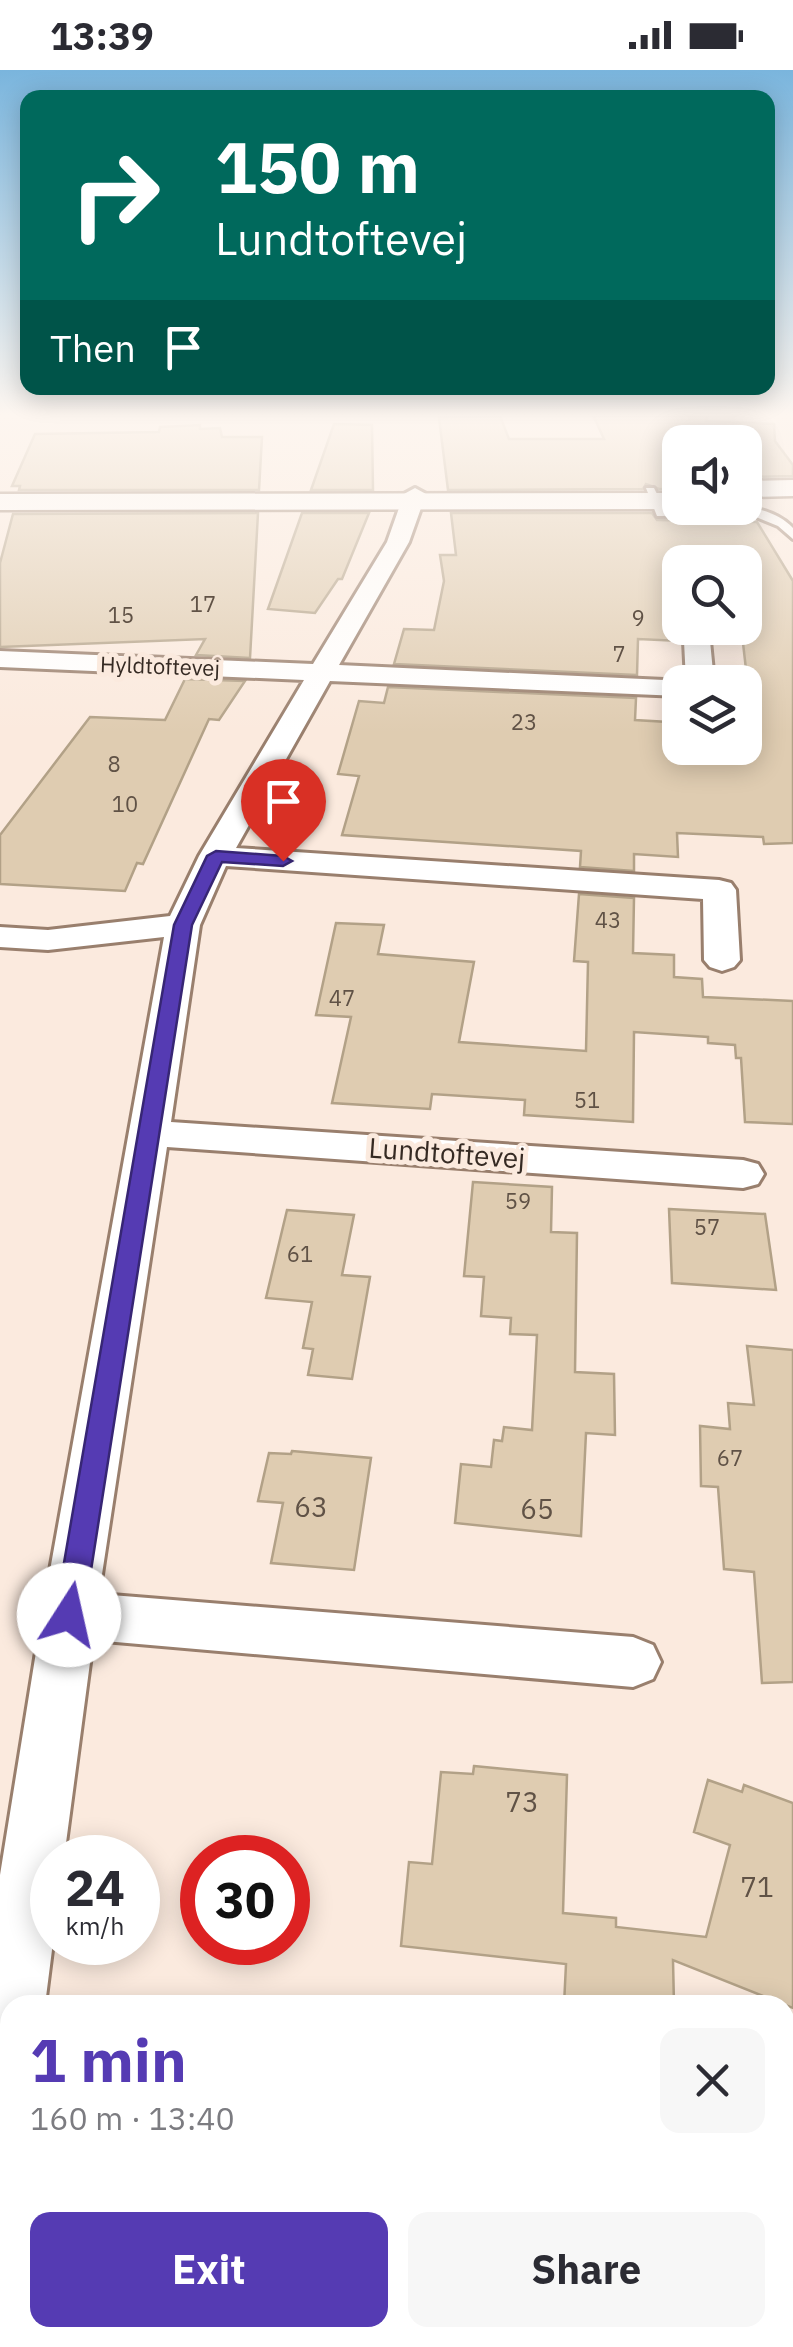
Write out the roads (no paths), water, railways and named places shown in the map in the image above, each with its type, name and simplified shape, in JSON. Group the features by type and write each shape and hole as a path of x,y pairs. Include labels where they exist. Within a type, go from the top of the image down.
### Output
{"street":[{"path":"14,1995 69,1615 183,925 216,856 398,542 406,520"},
{"name":"Hyldtoftevej","path":"0,659 320,673"},
{"path":"320,673 662,687"},
{"path":"216,856 719,890 722,960"},
{"path":"0,937 48,940 183,925"},
{"name":"Lundtoftevej","path":"151,1133 743,1174"},
{"path":"69,1615 634,1662"}]}
